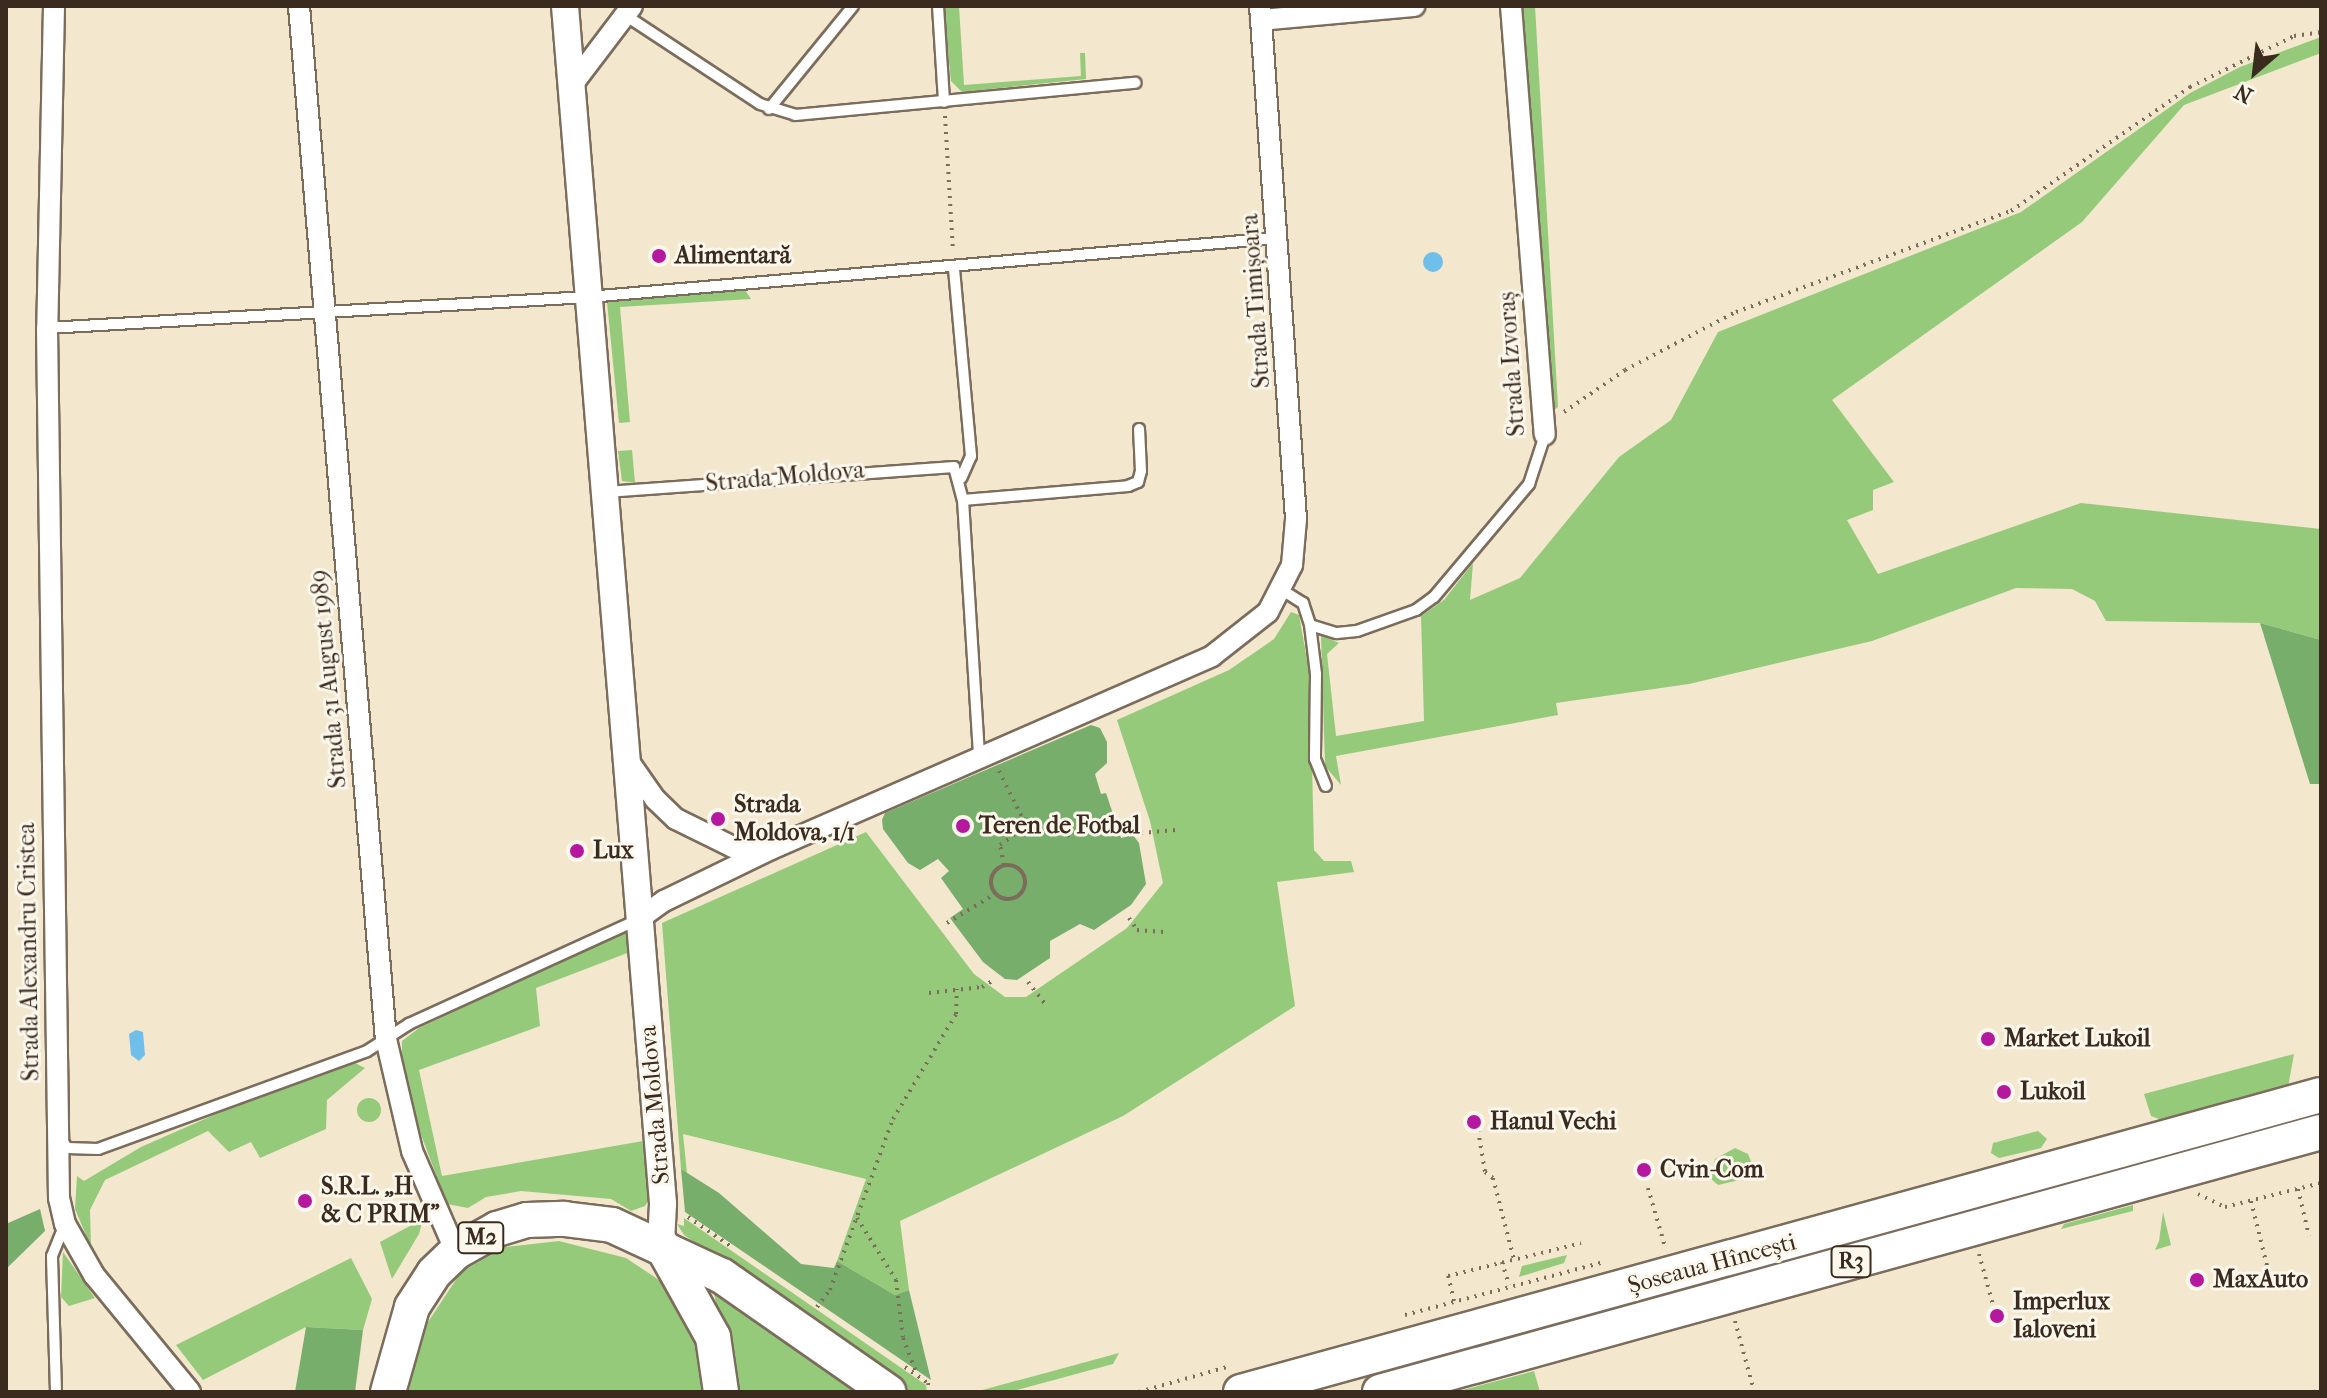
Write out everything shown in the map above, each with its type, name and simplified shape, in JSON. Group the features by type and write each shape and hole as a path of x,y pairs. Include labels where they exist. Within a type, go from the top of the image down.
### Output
{"highway":[{"name":"Șoseaua Hîncești","path":"1241,1392 2321,1095"},
{"name":"Șoseaua Hîncești","path":"1380,1392 2321,1132"},
{"name":"M2","path":"388,1392 412,1307 456,1252 527,1220 612,1225 661,1244 722,1276 888,1392"},
{"path":"661,1244 713,1337 721,1392"}],"street":[{"name":"Strada Alexandru Cristea","path":"54,6 47,328 57,1134 65,1224 94,1275 190,1392"},
{"name":"Strada 31 August 1989","path":"299,6 386,1039 412,1151 456,1252"},
{"name":"Strada Moldova","path":"565,6 623,754 663,1204 661,1244"},
{"path":"1261,13 1414,6"},
{"name":"Strada Izvoraș","path":"1511,6 1545,435"},
{"path":"572,85 629,10"},
{"name":"Strada Timișoara","path":"1261,13 1296,519 1292,565 1282,590"},
{"path":"639,919 664,901 771,849 981,766 1212,656 1268,612 1282,590"},
{"path":"623,754 655,799 676,819 733,847 771,849"}],"lane":[{"path":"769,109 853,6"},
{"path":"938,6 944,102"},
{"path":"629,10 769,109 823,115 1135,83"},
{"path":"47,328 324,315 588,297 954,269 1278,238"},
{"path":"954,269 971,456 961,478 981,766"},
{"path":"963,500 1128,486 1138,482 1141,471 1139,429"},
{"name":"Strada Izvoraș","path":"1310,625 1337,633 1357,631 1416,610 1434,597 1529,484 1545,435"},
{"name":"Strada Moldova","path":"603,492 941,465 954,467 961,478"},
{"path":"1282,590 1303,603 1310,625 1316,674 1315,759 1326,786"},
{"path":"57,1134 67,1148 98,1149 386,1039 639,919"},
{"name":"Strada Alexandru Cristea","path":"56,1392 52,1256 65,1224"}],"path":[{"path":"1545,435 1565,411 1678,339 1736,312 2011,211 2190,87 2294,36 2321,32"},
{"path":"944,102 954,269"},
{"path":"981,766 998,768 1012,762"},
{"path":"998,768 1019,813 1030,823 1070,836"},
{"path":"1004,865 1000,845 1030,823"},
{"path":"1141,833 1176,830"},
{"path":"995,894 992,875 1004,865"},
{"path":"947,923 995,894 1011,899 1024,890 1023,874 1004,865"},
{"path":"1129,918 1137,930 1164,932"},
{"path":"929,993 994,980"},
{"path":"1028,982 1047,1006"},
{"path":"817,1307 830,1290 893,1119 956,1014 957,989"},
{"path":"1478,1130 1485,1172 1493,1178 1514,1260"},
{"path":"2166,1175 2225,1207 2321,1183"},
{"path":"1648,1188 1666,1251"},
{"path":"2298,1189 2309,1236"},
{"path":"2251,1201 2269,1274"},
{"path":"857,1218 896,1280 903,1338 918,1376"},
{"path":"1973,1228 1993,1305"},
{"path":"1454,1301 1448,1276 1581,1243"},
{"path":"1502,1262 1509,1285"},
{"path":"1728,1296 1754,1391"},
{"path":"2314,1392 2321,1390"}],"green space":[{"path":"943,6 959,6 964,85 1081,76 1080,53 1085,53 1086,79 962,92 951,81"},
{"path":"1520,6 1535,6 1558,407 1550,413"},
{"path":"2321,37 2321,53 2184,105 2082,222 1832,400 1894,482 1873,490 1873,510 1847,520 1878,574 2081,503 2321,529 2321,640 2260,623 2106,621 2095,601 2072,589 2016,588 1872,641 1689,684 1556,703 1558,715 1336,756 1341,785 1325,766 1321,635 1339,643 1327,654 1336,736 1424,721 1421,616 1444,600 1473,563 1470,600 1520,578 1619,457 1671,420 1718,332 2021,212 2190,93 2240,67"},
{"path":"745,290 751,299 620,307 630,422 619,423 607,302"},
{"path":"632,450 635,483 622,481 618,451"},
{"path":"1291,612 1299,615 1310,676 1314,850 1324,861 1351,861 1354,872 1277,882 1295,1006 1123,1116 900,1221 909,1290 895,1295 837,1261 866,1179 683,1134 687,1173 681,1169 662,923 866,832 974,974 1005,997 1026,997 1127,928 1163,883 1150,821 1117,720 1229,670 1274,639"},
{"path":"2260,623 2321,640 2321,784 2310,784"},
{"path":"1091,725 1100,728 1107,742 1107,763 1095,774 1101,794 1106,793 1121,838 1133,835 1139,843 1146,884 1131,905 1094,930 1080,924 1050,941 1050,958 1017,980 1005,979 983,962 950,918 963,909 941,878 949,871 938,859 920,870 908,863 883,829 882,820 885,813"},
{"path":"627,931 630,952 536,988 540,1026 419,1070 442,1176 643,1141 649,1200 645,1206 631,1211 611,1199 521,1191 486,1197 468,1208 447,1204 410,1105 402,1075 402,1041 419,1028"},
{"path":"2294,1054 2288,1087 2167,1122 2151,1116 2144,1094"},
{"path":"353,1062 365,1068 327,1100 326,1129 260,1158 251,1142 229,1152 208,1131 105,1180 90,1210 91,1247 75,1209 77,1176 84,1181 141,1147 271,1090"},
{"path":"369,1098 378,1101 381,1110 378,1119 369,1122 360,1119 357,1110 360,1101"},
{"path":"2038,1131 2047,1139 2041,1148 1999,1158 1991,1153 1993,1143"},
{"path":"1735,1148 1748,1154 1757,1176 1718,1185 1710,1178 1715,1159"},
{"path":"681,1169 719,1193 801,1264 834,1268 837,1261 895,1295 909,1290 931,1380 685,1212"},
{"path":"2133,1205 2133,1211 2061,1229 2064,1224"},
{"path":"40,1209 45,1231 6,1269 6,1224"},
{"path":"2163,1212 2171,1245 2155,1250 2159,1241"},
{"path":"684,1218 926,1385 927,1392 908,1392 684,1235 677,1224 684,1226"},
{"path":"423,1219 419,1234 392,1279 380,1242"},
{"path":"559,1241 626,1258 668,1286 693,1329 708,1392 406,1392 428,1322 461,1272 505,1247"},
{"path":"63,1252 95,1298 69,1306 61,1297"},
{"path":"1567,1255 1564,1263 1519,1277 1522,1266"},
{"path":"351,1258 372,1299 363,1330 306,1327 203,1380 176,1345"},
{"path":"723,1292 867,1392 736,1392 714,1294"},
{"path":"306,1327 363,1330 355,1392 295,1392"},
{"path":"1119,1353 1113,1364 1010,1392 975,1392"},
{"path":"1534,1371 1540,1392 1455,1392"}],"water":[{"path":"1433,252 1440,255 1443,262 1440,269 1433,272 1426,269 1423,262 1426,255"},
{"path":"136,1030 143,1032 145,1055 139,1061 131,1055 129,1034"}],"place":[{"name":"Alimentară","path":"659,256"},
{"name":"Strada Moldova, 1/1","path":"718,819"},
{"name":"Teren de Fotbal","path":"963,826"},
{"name":"Lux","path":"577,851"},
{"name":"Market Lukoil","path":"1988,1039"},
{"name":"Lukoil","path":"2004,1092"},
{"name":"Hanul Vechi","path":"1474,1122"},
{"name":"Cvin-Com","path":"1644,1170"},
{"name":"S.R.L. „H & C PRIM”","path":"305,1201"},
{"name":"MaxAuto","path":"2197,1280"},
{"name":"Imperlux Ialoveni","path":"1997,1316"}]}
